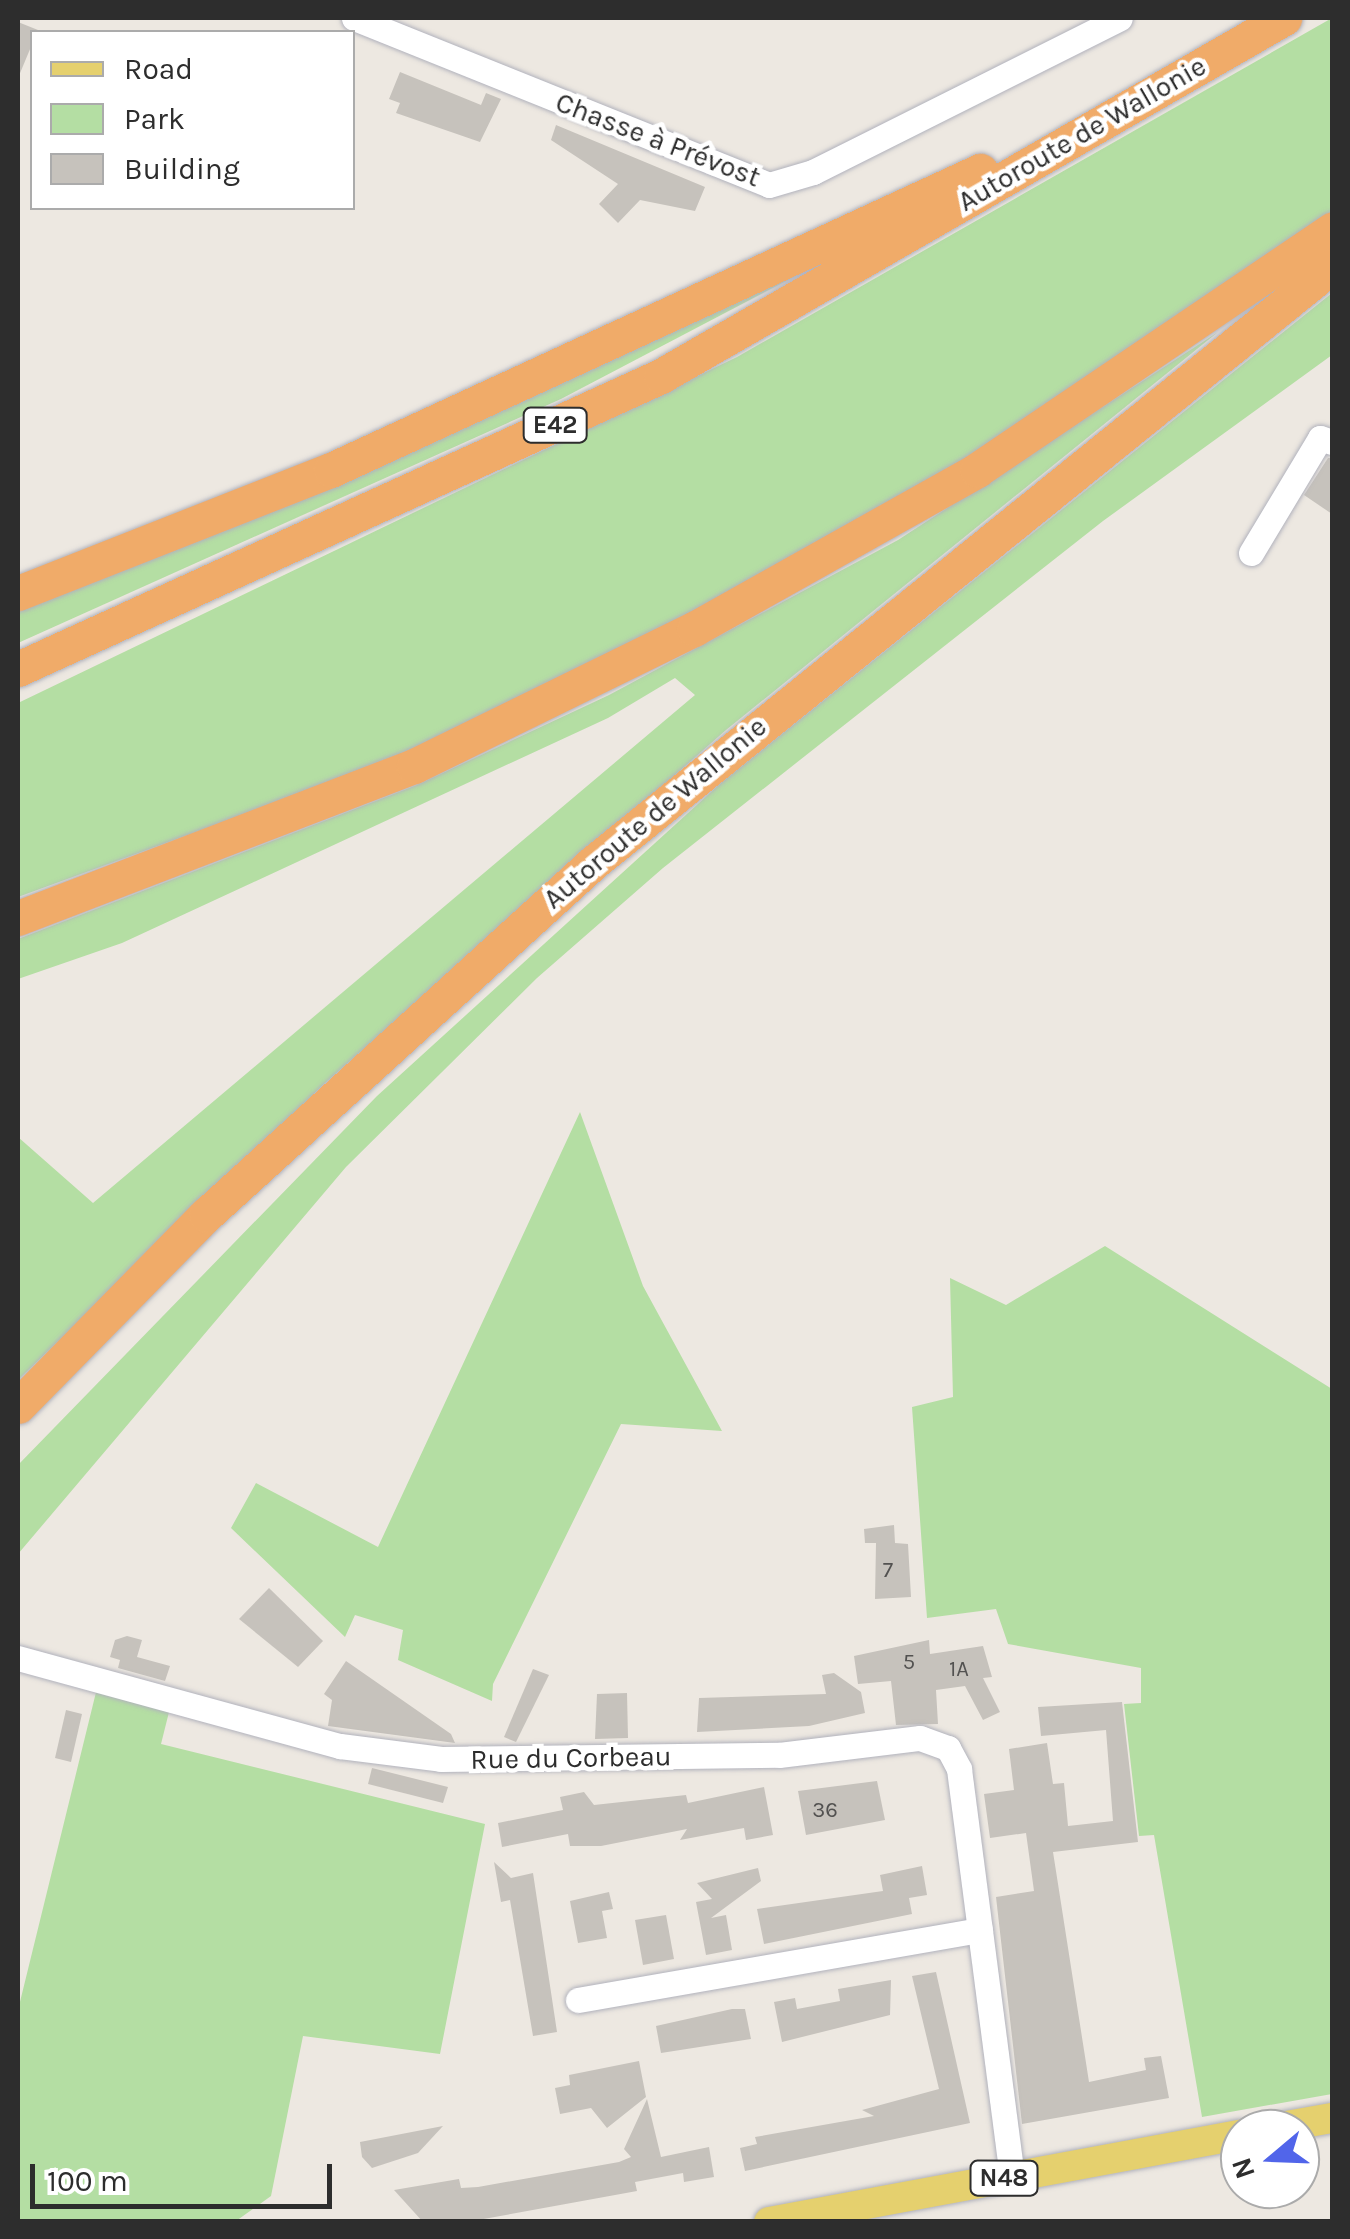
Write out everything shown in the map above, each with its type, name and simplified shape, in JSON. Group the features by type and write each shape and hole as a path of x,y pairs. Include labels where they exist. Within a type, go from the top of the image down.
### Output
{"highway":[{"name":"Autoroute de Wallonie","path":"18,669 661,376 1284,18"},
{"path":"18,593 331,470 964,176 1070,140"},
{"path":"18,918 414,766 677,637 976,470 1332,230"},
{"name":"Autoroute de Wallonie","path":"18,1406 206,1215 594,862 1332,266"},
{"path":"18,1436 44,1378"}],"main road":[{"name":"N48","path":"769,2222 1220,2138"}],"street":[{"name":"Chasse à Prévost","path":"354,18 769,185 813,172 1120,18"},
{"path":"1251,553 1320,438 1332,442"},
{"name":"Rue du Corbeau","path":"18,1658 340,1746 441,1760 778,1755 920,1738 948,1748 959,1769 1012,2177"},
{"path":"578,2000 980,1930"}],"green space":[{"path":"1332,18 1332,211 1250,273 955,465 687,618 385,763 18,897 18,703 737,357"},
{"path":"807,270 561,399 18,643 18,608"},
{"path":"1332,293 1332,355 1103,521 663,868 537,978 346,1167 18,1554 18,1465 377,1096 721,783"},
{"path":"1218,332 726,730 325,1083 18,1380 18,1137 93,1203 695,695 675,678 608,718 122,943 18,979 18,939 417,785 609,695 898,540"},
{"path":"580,1112 643,1286 722,1431 621,1424 493,1684 492,1701 398,1660 403,1630 355,1615 345,1637 231,1528 256,1483 378,1547"},
{"path":"1105,1246 1332,1389 1332,2094 1247,2109 1220,2109 1220,2114 1202,2117 1154,1835 1139,1836 1124,1704 1141,1703 1141,1668 1008,1644 996,1609 927,1618 912,1407 953,1397 950,1278 1006,1305"},
{"path":"99,1680 172,1700 161,1744 485,1824 440,2054 303,2036 271,2196 236,2221 18,2222 18,2010"}],"building":[{"path":"18,22 38,30 30,30 30,49 18,78"},
{"path":"400,72 481,105 486,93 501,99 480,142 396,113 400,103 389,99"},
{"path":"556,125 705,187 695,211 640,200 618,223 599,204 618,184 551,140"},
{"path":"1328,458 1332,458 1332,514 1304,495"},
{"path":"894,1525 895,1543 908,1544 911,1597 875,1599 876,1543 865,1543 864,1529"},
{"path":"269,1588 323,1641 298,1667 239,1619"},
{"path":"127,1636 142,1640 137,1657 170,1666 165,1681 118,1668 120,1660 110,1657 115,1640"},
{"path":"929,1640 930,1654 983,1646 992,1677 983,1678 1000,1712 983,1720 965,1686 936,1690 938,1724 896,1725 891,1681 858,1684 854,1656"},
{"path":"346,1661 451,1734 455,1743 328,1726 332,1700 324,1694"},
{"path":"533,1669 549,1675 516,1742 504,1737"},
{"path":"834,1673 861,1692 865,1713 809,1726 697,1732 699,1698 826,1694 822,1675"},
{"path":"627,1693 628,1738 595,1739 597,1694"},
{"path":"1122,1702 1138,1842 1053,1852 1089,2082 1146,2070 1144,2058 1161,2056 1169,2098 1022,2124 996,1897 1034,1891 1026,1833 990,1838 984,1794 1014,1790 1009,1749 1047,1743 1053,1784 1064,1783 1068,1826 1113,1821 1106,1730 1041,1736 1038,1707"},
{"path":"66,1710 82,1714 71,1762 55,1758"},
{"path":"372,1768 448,1787 443,1803 368,1784"},
{"path":"877,1781 885,1820 806,1835 798,1791"},
{"path":"764,1787 773,1835 746,1840 744,1828 680,1840 687,1829 601,1846 570,1846 568,1834 502,1847 498,1823 563,1810 560,1797 584,1792 594,1805 686,1795 688,1803"},
{"path":"494,1862 511,1878 533,1873 557,2032 533,2036 510,1900 501,1902"},
{"path":"922,1866 927,1895 909,1898 912,1914 764,1944 757,1909 883,1891 880,1875"},
{"path":"758,1868 761,1881 711,1918 726,1915 732,1950 706,1955 696,1902 712,1899 697,1883"},
{"path":"609,1892 613,1909 602,1911 607,1938 578,1943 570,1901"},
{"path":"666,1915 674,1959 643,1965 635,1920"},
{"path":"936,1972 970,2123 745,2171 740,2148 757,2144 755,2137 874,2116 862,2110 939,2089 912,1976"},
{"path":"891,1980 890,2015 782,2042 774,2002 795,1998 797,2009 840,2001 838,1989"},
{"path":"745,2009 751,2039 661,2053 656,2026"},
{"path":"639,2061 646,2097 607,2128 591,2108 560,2114 555,2088 570,2085 569,2075"},
{"path":"647,2099 661,2157 709,2147 714,2177 684,2182 683,2173 635,2182 637,2191 467,2222 423,2222 394,2190 459,2179 461,2188 478,2187 619,2162 631,2157 624,2149"},
{"path":"443,2126 418,2153 372,2168 362,2157 360,2142"}]}
